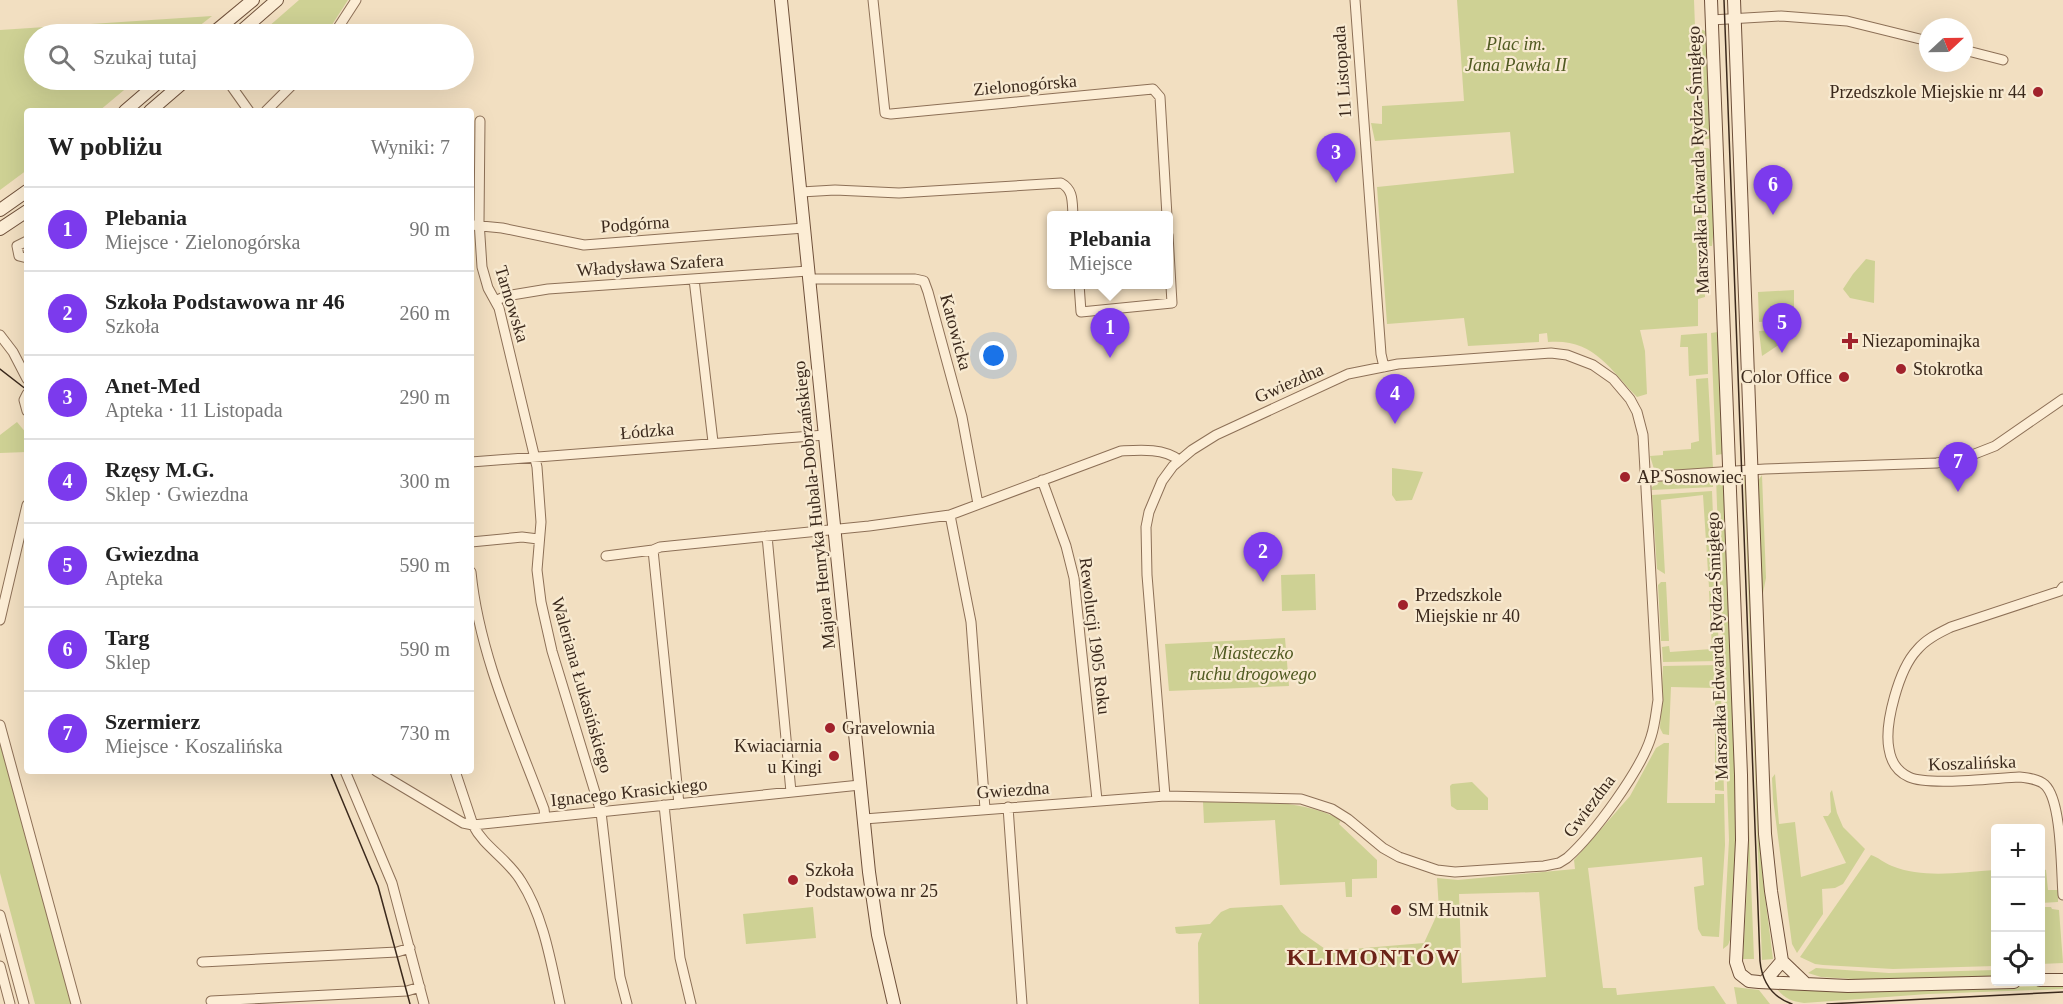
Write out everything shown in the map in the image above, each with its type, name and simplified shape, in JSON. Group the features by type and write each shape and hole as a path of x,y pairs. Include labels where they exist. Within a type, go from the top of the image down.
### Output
{"street":[{"path":"224,24 253,0"},
{"path":"249,24 277,0"},
{"path":"340,24 356,0"},
{"name":"Majora Henryka Hubala-Dobrzańskiego","path":"781,0 860,785 878,935 894,1004"},
{"name":"Zielonogórska","path":"873,0 885,112 891,114 1153,89 1160,97 1167,211"},
{"name":"11 Listopada","path":"1355,0 1384,367"},
{"name":"Marszałka Edwarda Rydza-Śmigłego","path":"1711,0 1742,818 1736,962 1740,974 1749,981 1895,986 1991,982"},
{"path":"1734,0 1765,834 1782,961 1806,984"},
{"path":"1712,20 1781,16 1846,21 1919,39"},
{"path":"1973,53 2003,60"},
{"path":"128,108 149,90"},
{"path":"153,108 174,90"},
{"path":"234,90 247,108"},
{"path":"269,108 287,90"},
{"name":"Tarnowska","path":"480,121 475,225 482,267 488,288 495,301 534,458"},
{"path":"801,192 835,190 899,193 1061,183 1069,187 1073,211"},
{"path":"0,210 24,193"},
{"path":"0,229 24,213"},
{"name":"Podgórna","path":"475,225 584,244 804,228"},
{"path":"24,242 17,246 16,251 19,256 24,257"},
{"name":"Władysława Szafera","path":"495,301 506,296 548,289 694,279 809,275"},
{"name":"Katowicka","path":"809,275 924,281 962,417 978,504"},
{"path":"694,279 713,442"},
{"path":"1078,289 1081,312 1172,303 1171,289"},
{"path":"0,335 13,352 24,373"},
{"name":"Gwiezdna","path":"864,819 1165,796 1300,799 1332,809 1383,848 1399,857 1437,870 1455,872 1559,863 1567,858 1608,809 1641,763 1651,736 1658,700 1643,435 1637,412 1626,393 1613,379 1593,365 1567,355 1551,353 1441,359 1384,367 1348,374 1279,404 1216,435 1179,460 1162,481 1149,512 1146,527 1147,575 1165,796"},
{"path":"1646,477 1728,471 1937,463 1995,446 2063,399"},
{"name":"Łódzka","path":"474,462 825,435"},
{"path":"606,556 653,550 660,547 950,515 1121,451 1166,453 1179,460"},
{"name":"Waleriana Łukasińskiego","path":"534,458 537,467 541,522 538,539 538,586 552,651 601,812 620,976 627,1004"},
{"name":"Rewolucji 1905 Roku","path":"1042,480 1066,546 1074,578 1097,801"},
{"path":"950,515 971,622 985,808"},
{"path":"0,620 24,518"},
{"path":"766,536 791,792"},
{"path":"474,542 522,537 538,539"},
{"path":"653,550 680,804"},
{"name":"Koszalińska","path":"2063,587 2060,591 1951,627 1936,634 1916,650 1897,687 1888,748 1892,761 1899,771 1921,781 2019,777 2031,778 2043,783 2050,791 2056,807 2063,895"},
{"path":"474,597 486,649 545,817"},
{"path":"0,725 76,1004"},
{"path":"346,774 392,883 424,1004"},
{"path":"381,774 463,823 473,825"},
{"path":"456,774 477,834 510,865 530,896 540,922 560,1004"},
{"name":"Ignacego Krasickiego","path":"473,825 860,785"},
{"path":"664,805 680,958 691,1004"},
{"path":"1008,807 1022,1004"},
{"path":"0,915 24,1004"},
{"path":"202,962 397,951 410,948"},
{"path":"1765,981 1782,961"},
{"path":"0,966 10,1004"},
{"path":"2045,981 2063,980"},
{"path":"211,1001 407,991 420,987"}],"green space":[{"path":"299,0 348,0 332,24 271,24"},
{"name":"Plac im. Jana Pawła II","path":"1457,0 1694,0 1705,297 1698,299 1698,326 1640,330 1645,351 1647,394 1637,397 1599,357 1577,345 1548,342 1547,333 1539,334 1539,342 1468,346 1464,318 1387,324 1377,187 1514,173 1510,132 1375,141 1371,123 1382,124 1382,106 1464,101"},
{"path":"212,16 202,24 91,24"},
{"path":"24,28 24,90 124,90 103,108 24,108 24,172 0,190 0,30"},
{"path":"1699,28 1705,31 1707,36 1711,136 1709,139 1703,137"},
{"path":"1704,148 1712,152 1714,227 1712,246 1708,246"},
{"path":"1866,259 1875,261 1874,303 1850,298 1843,289"},
{"path":"1794,290 1794,320 1759,322 1758,292"},
{"path":"1790,329 1792,336 1762,356 1759,331"},
{"path":"1718,332 1723,454 1716,455 1711,333"},
{"path":"1707,333 1708,374 1689,376 1688,347 1680,347 1681,335"},
{"path":"1708,378 1713,468 1660,471 1654,469 1650,456 1663,455 1663,451 1691,449 1691,443 1699,441 1696,379"},
{"path":"17,422 24,430 24,452 0,453 0,435"},
{"path":"1392,468 1423,472 1412,500 1396,501 1392,495"},
{"path":"1744,474 1747,479 1760,840 1773,959 1762,960"},
{"path":"1762,475 1766,578 1762,598 1757,482"},
{"path":"1713,477 1713,487 1652,490 1652,487 1661,481"},
{"path":"1716,477 1722,481 1724,487 1737,817 1730,940 1723,949 1729,840"},
{"path":"1712,491 1716,587 1709,587 1703,495 1661,500 1665,574 1657,569 1652,495"},
{"path":"1315,574 1316,610 1282,611 1281,575"},
{"path":"1666,582 1669,641 1661,641 1658,585"},
{"path":"1709,591 1717,591 1719,661 1663,662 1662,647 1669,646 1670,652 1712,649"},
{"name":"Miasteczko ruchu drogowego","path":"1285,638 1289,686 1169,691 1165,644"},
{"path":"1720,665 1724,791 1715,790 1715,688 1671,687 1669,735 1663,734 1660,728 1663,666"},
{"path":"1669,743 1667,803 1715,803 1715,794 1724,794 1725,845 1719,937 1702,936 1698,929 1694,887 1704,885 1702,857 1588,868 1603,988 1616,988 1617,995 1714,986 1726,1004 1199,1004 1198,943 1202,933 1179,934 1176,933 1175,927 1210,924 1221,912 1230,908 1282,905 1301,932 1328,951 1424,943 1439,910 1437,878 1458,880 1575,869 1574,860 1630,796 1656,748","holes":["1539,892 1546,977 1462,983 1459,894"]},
{"path":"0,744 71,1004 35,1004 0,873"},
{"path":"1744,749 1746,749 1754,959 1743,959 1748,867"},
{"path":"1775,774 1779,824 1795,822 1801,877 1846,863 1823,816 1828,816 1831,812 1830,793 1832,790 1843,827 1865,849 1843,884 1835,888 1822,889 1823,914 1797,953 1792,944 1773,799 1772,778"},
{"path":"1472,782 1488,798 1488,810 1457,810 1451,806 1450,786"},
{"path":"1203,802 1291,804 1325,813 1341,820 1339,824 1377,860 1377,878 1352,879 1352,897 1346,897 1345,882 1280,885 1275,820 1204,823"},
{"path":"1871,855 1904,870 1930,874 1991,870 1991,966 1893,969 1815,964 1800,957"},
{"path":"2045,870 2048,890 2058,890 2058,902 2045,903"},
{"path":"813,907 816,938 746,944 743,914"},
{"path":"2045,907 2059,910 2063,963 2045,964"},
{"path":"1816,968 1889,973 1991,970 1991,977 1902,982 1821,977 1808,973"},
{"path":"2063,985 2063,989 1928,994 1804,1003 1783,996 1778,990 1883,992"},
{"path":"1734,987 1759,990 1770,1004 1737,1004"}],"tram line":[{"path":"1724,0 1760,961 1769,987 1779,997 1792,1004"},
{"path":"0,369 24,388"},
{"path":"331,774 378,886 410,1004"},
{"path":"1827,1004 2063,992"}],"place":[{"name":"Przedszkole Miejskie nr 44","path":"2038,92"},
{"name":"Anet-Med","path":"1336,183"},
{"name":"Targ","path":"1773,215"},
{"name":"Niezapominajka","path":"1850,341"},
{"name":"Gwiezdna","path":"1782,353"},
{"name":"Plebania","path":"1110,358"},
{"name":"Stokrotka","path":"1901,369"},
{"name":"Color Office","path":"1844,377"},
{"name":"Rzęsy M.G.","path":"1395,424"},
{"name":"AP Sosnowiec","path":"1625,477"},
{"name":"Szermierz","path":"1958,492"},
{"name":"Szkoła Podstawowa nr 46","path":"1263,582"},
{"name":"Przedszkole Miejskie nr 40","path":"1403,605"},
{"name":"Gravelownia","path":"830,728"},
{"name":"Kwiaciarnia u Kingi","path":"834,756"},
{"name":"Szkoła Podstawowa nr 25","path":"793,880"},
{"name":"SM Hutnik","path":"1396,910"}],"district":[{"name":"KLIMONTÓW","path":"1374,957"}]}
